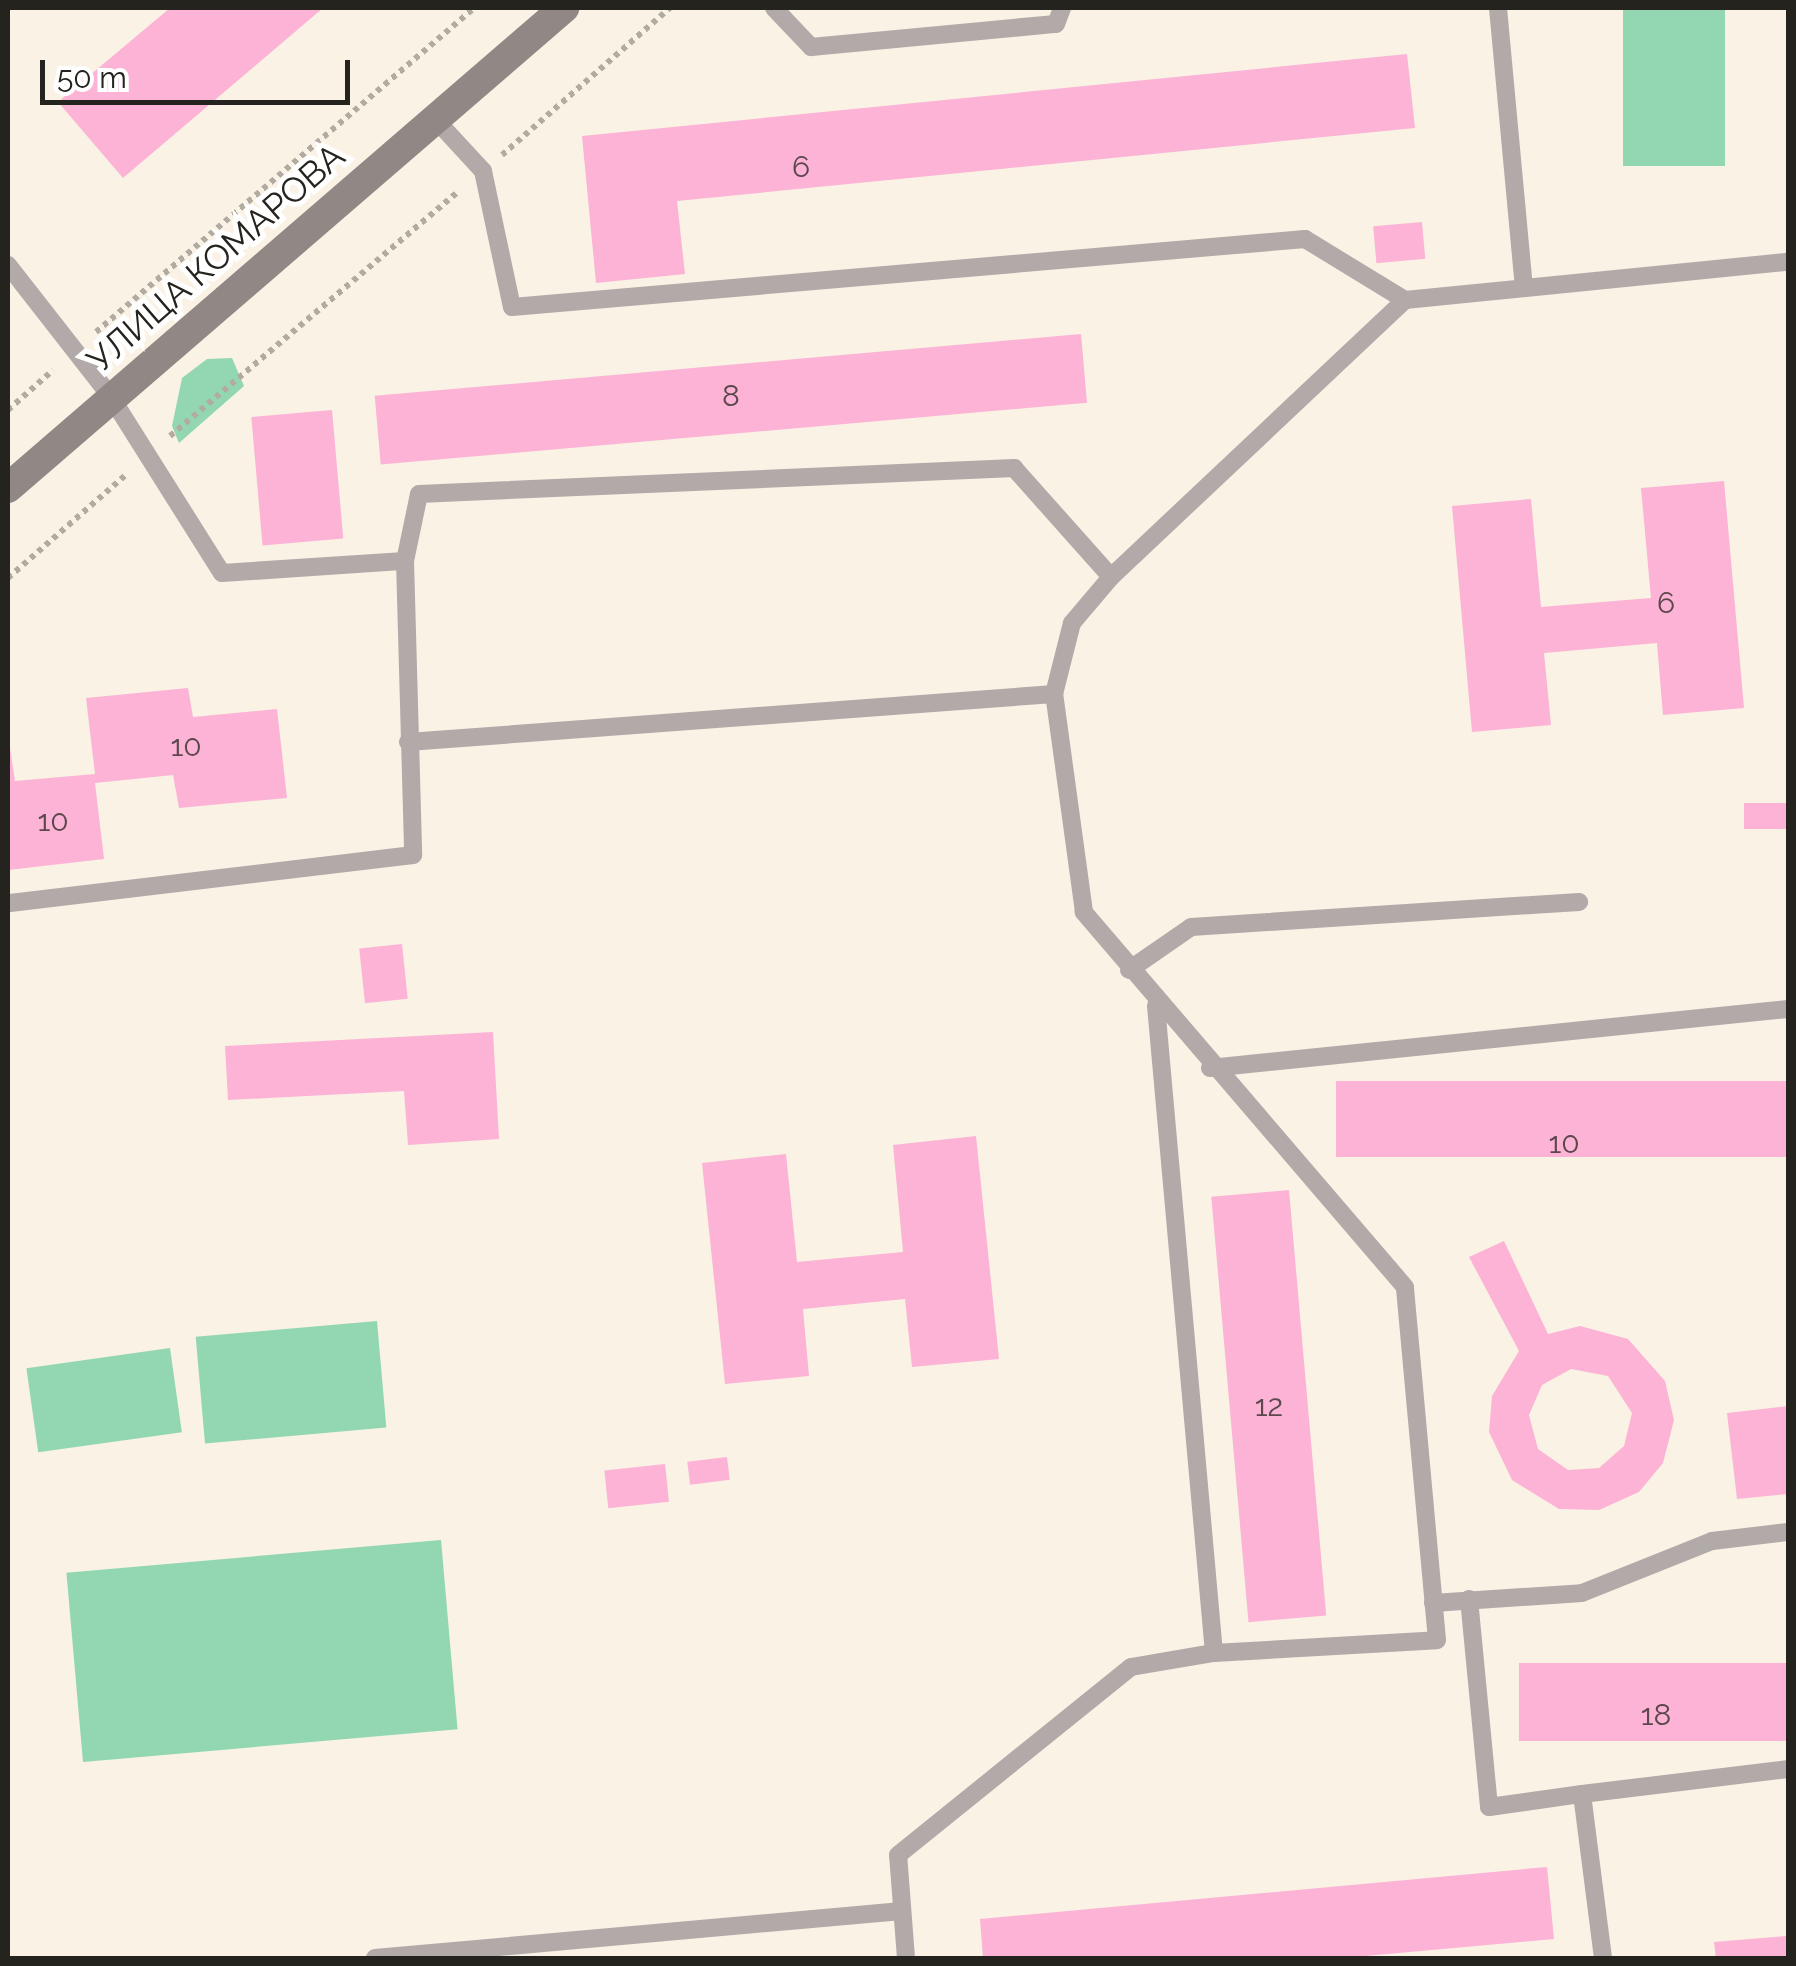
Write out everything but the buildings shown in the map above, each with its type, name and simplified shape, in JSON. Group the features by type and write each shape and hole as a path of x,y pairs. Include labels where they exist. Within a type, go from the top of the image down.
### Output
{"street":[{"name":"УЛИЦА КОМАРОВА","path":"8,488 564,8"}],"lane":[{"path":"774,8 811,47 1056,24 1062,8"},
{"path":"1498,8 1524,288"},
{"path":"434,119 484,171 512,308 1305,239 1404,300 1788,262"},
{"path":"8,265 70,354 111,398 222,573 405,561"},
{"path":"906,1958 898,1856 1131,1667 1214,1652 1437,1640 1405,1287 1156,1006 1084,912 1054,694 1072,623 1110,577 1404,300"},
{"path":"8,903 413,855 405,561 419,494 1014,468 1110,577"},
{"path":"408,742 1054,694"},
{"path":"1128,970 1191,927 1580,902"},
{"path":"1156,1006 1214,1652"},
{"path":"1210,1068 1788,1009"},
{"path":"1433,1602 1582,1593 1712,1541 1788,1532"},
{"path":"1469,1599 1489,1807 1788,1769"},
{"path":"1582,1794 1603,1958"},
{"path":"375,1958 902,1912"}],"path":[{"path":"8,410 474,8"},
{"path":"8,578 670,8"}],"green space":[{"path":"1623,8 1725,8 1725,166 1623,166"},
{"path":"232,358 244,386 179,443 172,426 182,378 207,359"},
{"path":"377,1321 386,1428 205,1443 196,1337"},
{"path":"170,1348 182,1432 38,1452 26,1368"},
{"path":"441,1540 458,1729 83,1762 66,1573"}]}
